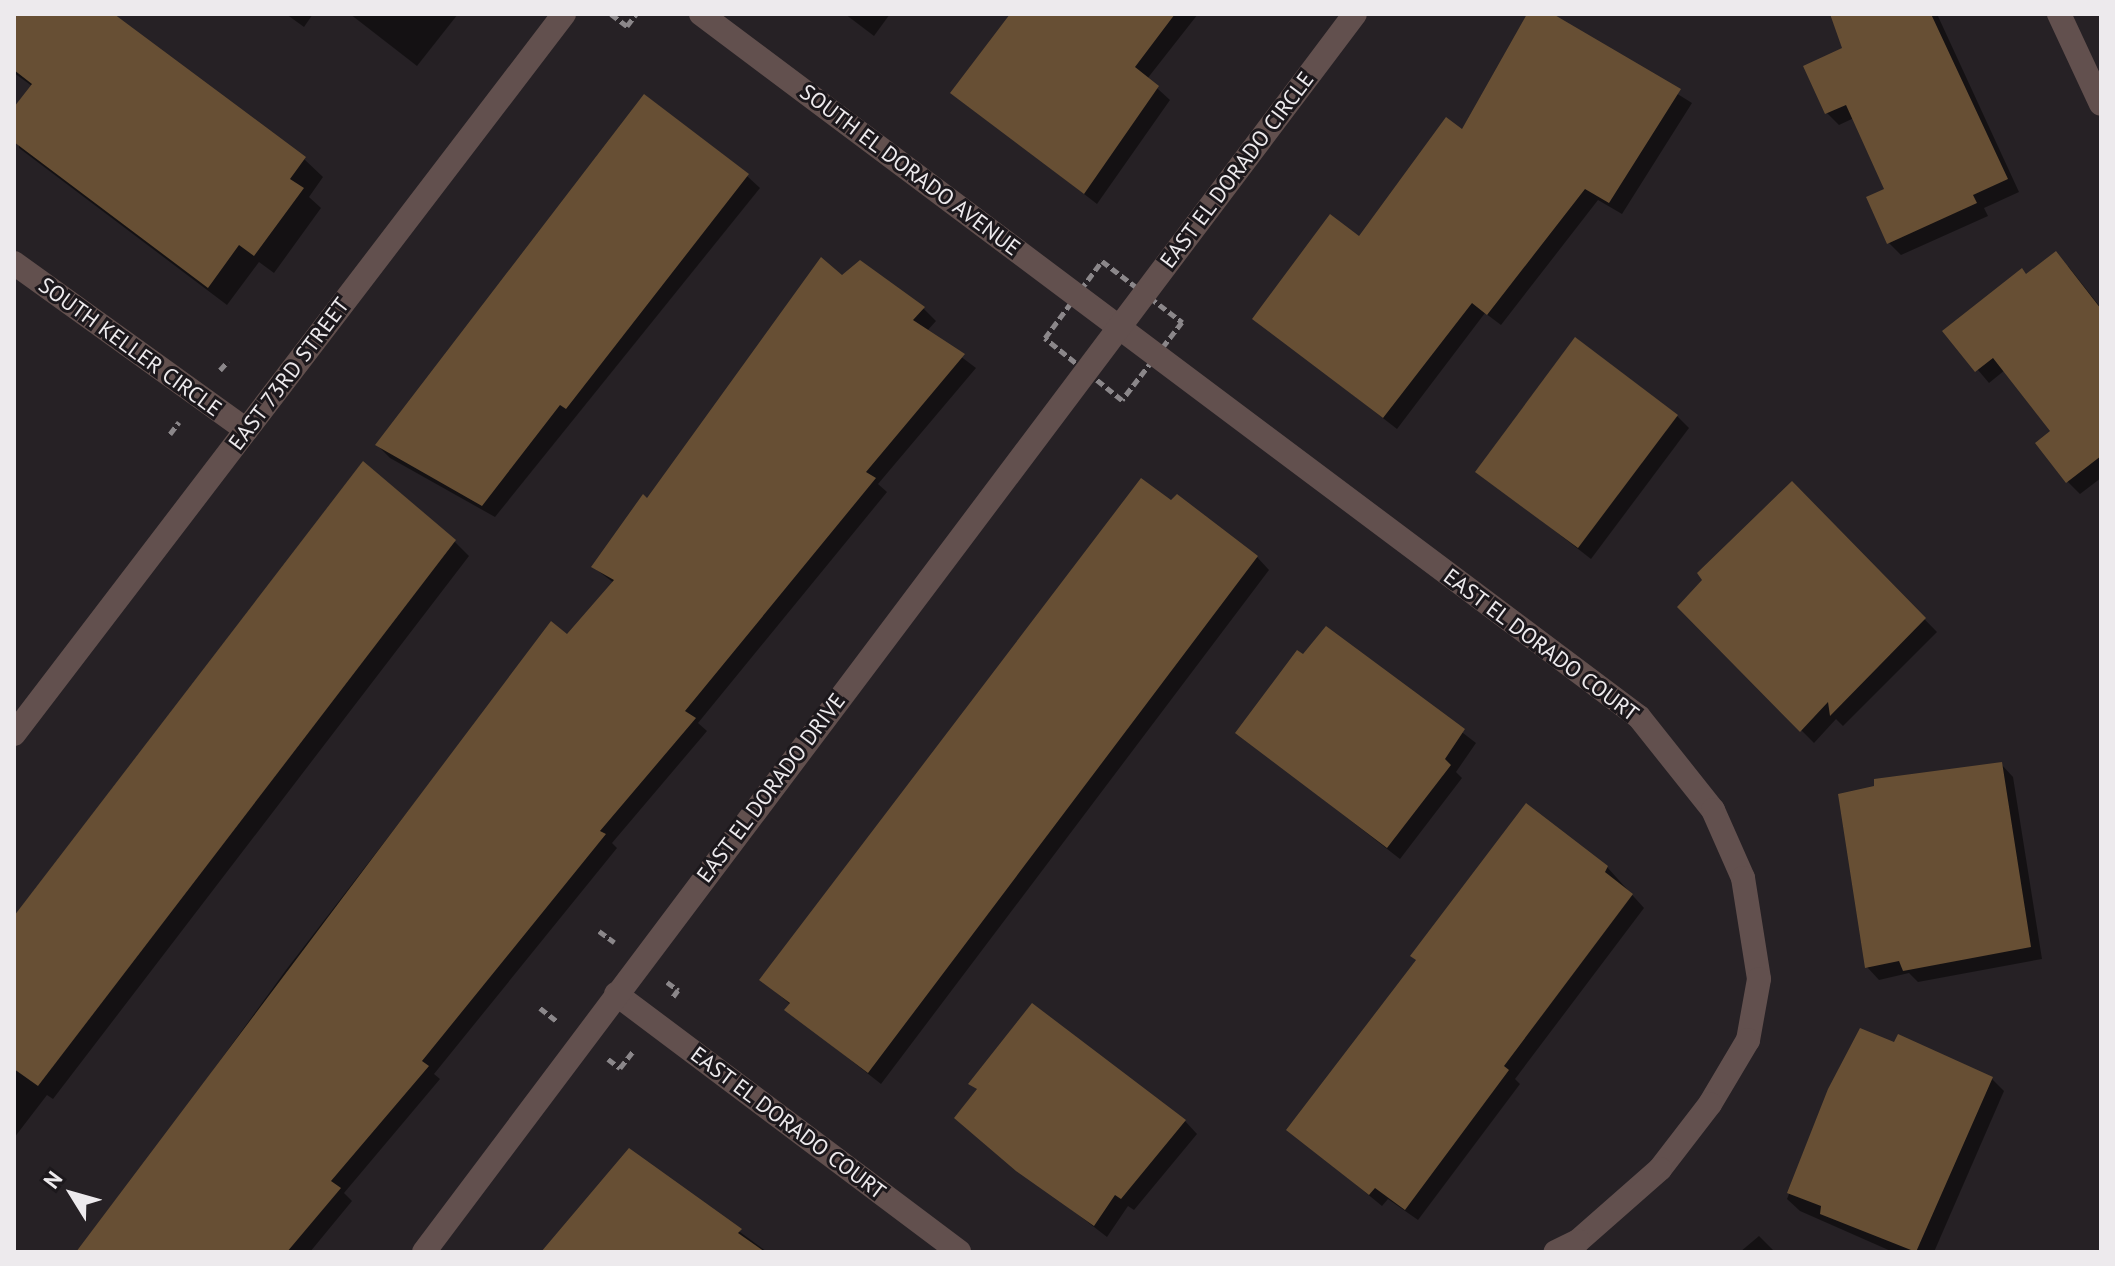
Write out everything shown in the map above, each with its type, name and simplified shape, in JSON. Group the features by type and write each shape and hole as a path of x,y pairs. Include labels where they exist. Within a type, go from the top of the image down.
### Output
{"street":[{"name":"EAST 73RD STREET","path":"14,734 564,14"},
{"name":"SOUTH EL DORADO AVENUE","path":"701,14 1119,325"},
{"name":"EAST EL DORADO CIRCLE","path":"1119,325 1355,14"},
{"path":"2059,14 2101,104"},
{"name":"SOUTH KELLER CIRCLE","path":"14,263 246,430"},
{"name":"EAST EL DORADO DRIVE","path":"424,1252 1119,325"},
{"name":"EAST EL DORADO COURT","path":"1119,325 1639,717 1713,810 1743,878 1759,979 1748,1040 1710,1104 1660,1169 1578,1241 1555,1252"},
{"name":"EAST EL DORADO COURT","path":"616,994 959,1252"}],"path":[{"path":"611,14 627,26 636,14"}],"building":[{"path":"14,14 114,14 306,157 290,179 304,188 254,256 239,245 208,288 14,142 14,107 32,84 14,70"},
{"path":"1010,14 1175,14 1135,67 1159,86 1084,194 950,93"},
{"path":"1527,14 1553,14 1681,89 1609,203 1585,189 1487,315 1472,303 1383,418 1252,319 1330,214 1359,236 1446,117 1462,129"},
{"path":"1830,14 1931,14 2008,179 1973,195 1977,203 1887,244 1866,197 1884,189 1846,105 1825,114 1803,66 1842,48"},
{"path":"644,94 749,174 566,409 560,405 482,506 375,445"},
{"path":"2056,251 2101,309 2101,456 2066,483 2035,443 2050,431 1993,358 1975,372 1942,331 2022,268 2026,274"},
{"path":"821,257 842,275 860,260 925,307 913,320 965,354 866,472 876,478 685,711 696,718 600,831 606,834 422,1061 429,1066 331,1181 341,1188 287,1252 76,1252 551,621 567,634 614,580 591,567 643,494 647,498"},
{"path":"1575,337 1678,415 1578,548 1475,472"},
{"path":"363,461 456,540 38,1086 14,1069 14,916"},
{"path":"1141,478 1171,500 1177,494 1258,556 868,1073 784,1010 790,1003 759,980"},
{"path":"1792,481 1926,618 1830,716 1828,702 1800,732 1677,607 1702,580 1697,573"},
{"path":"1326,626 1465,729 1445,759 1451,765 1387,848 1235,733 1297,650 1303,654"},
{"path":"2002,762 2031,947 1903,971 1899,961 1865,968 1838,794 1874,786 1874,779"},
{"path":"1526,803 1608,866 1605,872 1633,894 1504,1066 1509,1070 1405,1210 1375,1188 1369,1195 1286,1130 1416,960 1410,956"},
{"path":"1032,1003 1186,1120 1121,1199 1115,1195 1094,1226 1016,1171 954,1118 977,1089 968,1084"},
{"path":"1860,1028 1894,1042 1898,1034 1993,1077 1916,1252 1820,1214 1821,1206 1787,1193 1828,1089"},
{"path":"629,1148 742,1229 738,1233 765,1252 541,1252"}]}
